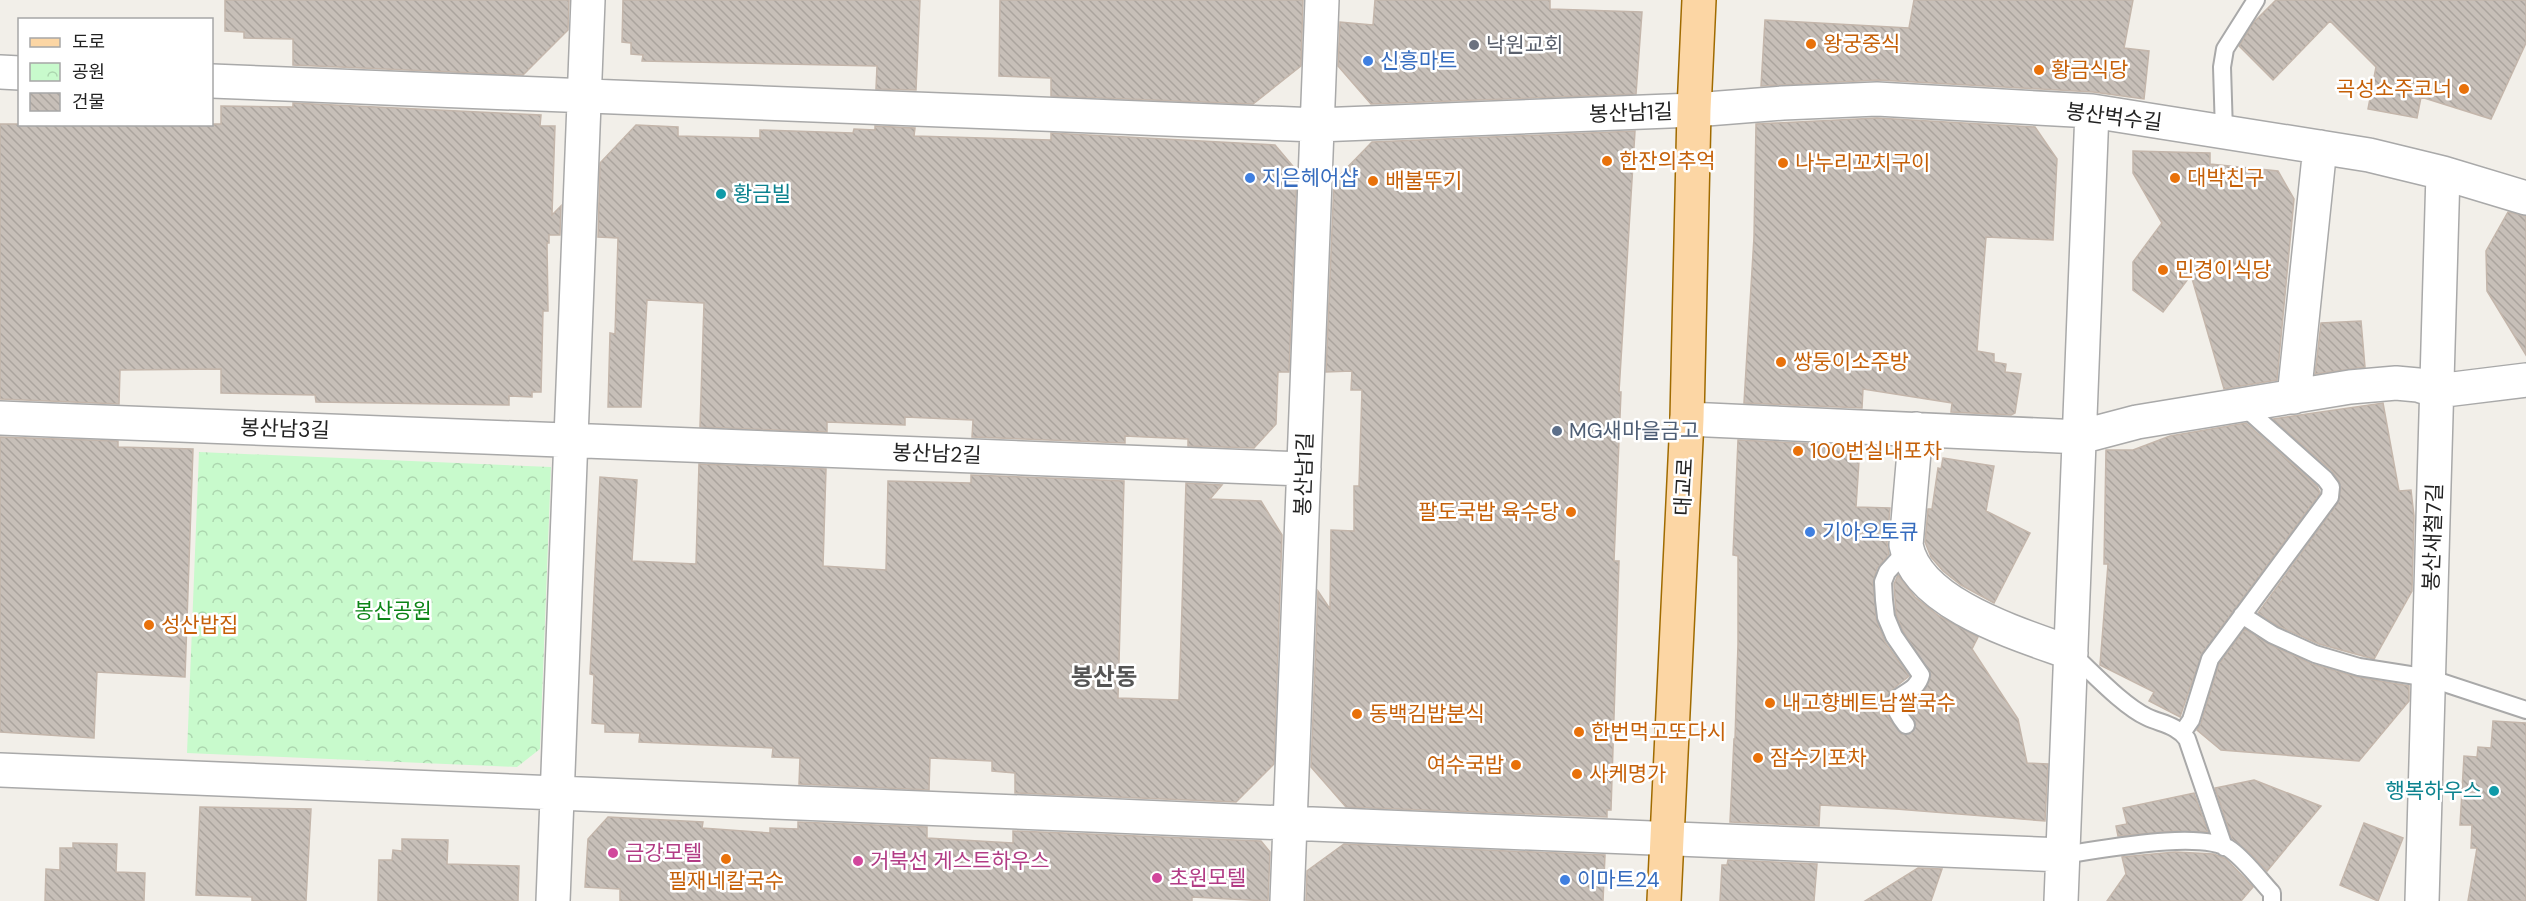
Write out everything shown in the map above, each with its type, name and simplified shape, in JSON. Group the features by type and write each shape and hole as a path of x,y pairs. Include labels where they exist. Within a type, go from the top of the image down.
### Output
{"main road":[{"name":"대교로","path":"1664,901 1687,419 1694,110 1699,0"}],"street":[{"path":"553,901 588,0"},
{"name":"봉산남1길","path":"1287,901 1322,0"},
{"path":"0,72 18,73"},
{"path":"213,81 1317,125"},
{"name":"봉산벅수길","path":"1694,110 1877,99 2092,111 2369,155 2444,173 2526,198"},
{"name":"봉산남1길","path":"1317,125 1694,110"},
{"path":"2061,901 2092,111"},
{"path":"2294,397 2320,147"},
{"name":"봉산새철7길","path":"2422,901 2444,173"},
{"path":"1687,419 2080,436 2137,422 2350,387 2396,383 2418,385 2437,391 2526,380"},
{"name":"봉산남3길","path":"0,418 570,440"},
{"path":"1916,429 1907,550 1910,559 1932,586 1967,612 2071,653"},
{"name":"봉산남2길","path":"570,440 1304,469"},
{"path":"0,770 2063,855"}],"lane":[{"path":"2224,132 2222,67 2225,50 2256,0"},
{"path":"2182,733 2192,720 2210,659 2330,497 2331,487 2242,405"},
{"path":"1906,725 1895,709 1895,704 1901,695 1917,684 1921,675 1894,636 1886,617 1883,582 1887,572 1907,550"},
{"path":"2242,615 2273,635 2314,654 2359,667 2429,678 2526,710"},
{"path":"2071,653 2131,707 2145,716 2180,729 2187,739 2224,847"},
{"path":"2063,855 2190,840 2214,842 2230,850 2276,898"}],"green space":[{"name":"봉산공원","path":"199,452 551,467 540,749 517,767 187,753"}],"building":[{"path":"225,0 569,0 568,30 523,75 293,65 293,39 244,38 244,32 225,31"},
{"path":"623,0 920,0 916,90 876,89 877,66 642,61 643,55 631,54 631,43 622,42"},
{"path":"1000,0 1303,0 1301,66 1253,104 1051,96 1051,78 999,76"},
{"path":"1375,0 1550,0 1550,9 1642,12 1636,94 1371,104 1338,66 1340,22 1373,25"},
{"path":"1914,0 2133,0 2124,48 2149,51 2144,99 2093,92 1878,80 1761,86 1765,20 1909,28"},
{"path":"2276,0 2526,0 2526,43 2491,119 2421,97 2417,118 2368,109 2376,67 2330,21 2273,80 2239,46 2254,22"},
{"path":"293,103 541,115 540,126 555,126 552,215 561,206 560,235 549,235 549,243 547,243 548,311 543,311 541,392 532,392 532,397 509,396 509,405 316,402 315,395 221,393 221,369 120,370 119,404 0,399 0,124 18,124 18,126 213,126 213,124 221,124 221,106 293,107"},
{"path":"1877,118 2035,127 2057,159 2053,240 1986,237 1977,351 1994,354 1994,362 2006,364 2005,372 2021,374 2015,413 2011,415 1951,412 1952,403 1863,389 1862,408 1744,403 1754,237 1756,124"},
{"path":"636,125 678,127 678,136 760,138 760,130 853,133 854,129 875,130 875,126 915,128 914,136 1051,140 1051,133 1275,145 1297,171 1289,372 1278,372 1276,424 1254,448 1188,446 1188,439 1125,436 1125,443 972,437 973,420 905,417 905,425 827,422 827,432 700,427 704,303 647,300 641,407 608,407 610,333 615,334 618,238 598,237 600,163"},
{"path":"1635,131 1619,392 1621,392 1614,561 1619,561 1611,810 1607,810 1607,817 1346,807 1311,767 1318,591 1330,609 1331,530 1354,531 1354,486 1359,486 1362,390 1351,390 1352,371 1326,372 1334,181 1372,142"},
{"path":"2133,151 2210,153 2210,164 2278,171 2294,199 2277,380 2224,389 2191,275 2163,312 2133,290 2133,262 2162,223 2133,173"},
{"path":"2508,212 2526,216 2526,355 2487,291 2486,251"},
{"path":"2361,321 2365,367 2315,374 2321,323"},
{"path":"2383,403 2399,491 2411,490 2414,516 2412,591 2374,659 2319,644 2278,626 2258,613 2338,503 2341,488 2332,471 2273,419"},
{"path":"2246,423 2317,486 2320,493 2202,653 2180,717 2149,701 2154,692 2100,665 2108,564 2104,564 2106,450 2133,450 2170,436"},
{"path":"0,437 118,441 118,447 193,449 185,677 97,672 94,738 0,732"},
{"path":"1738,440 1860,446 1856,507 1890,508 1887,543 1889,554 1877,568 1873,582 1876,619 1885,642 1909,676 1886,697 1885,709 1888,717 1901,734 1912,733 1916,724 1906,705 1925,690 1931,675 1903,631 1896,614 1894,584 1898,575 1915,597 1939,616 1978,637 1972,649 2018,719 2027,763 2048,764 2045,821 1820,805 1819,826 1730,822 1738,644 1738,556 1733,555"},
{"path":"1943,458 1994,466 1986,511 2030,533 1994,603 1961,585 1943,571 1931,557 1925,542 1928,509 1932,509 1938,468 1941,469"},
{"path":"699,464 826,469 823,566 886,570 888,481 971,483 971,475 1124,481 1118,698 1179,700 1186,483 1222,485 1210,499 1261,501 1282,535 1274,764 1236,802 1015,793 1015,773 992,771 992,761 930,758 929,790 799,784 800,758 772,757 773,748 639,742 640,733 605,732 605,724 592,723 594,675 590,674 600,477 637,480 632,561 696,564"},
{"path":"2245,629 2269,644 2312,664 2357,677 2409,686 2409,701 2359,761 2221,750 2197,730 2219,664"},
{"name":"행복하우스","path":"2493,721 2526,723 2526,901 2468,901 2477,848 2471,848 2472,825 2460,825 2464,756 2477,757 2478,747 2491,748"},
{"path":"2254,780 2321,806 2267,871 2249,852 2232,839 2215,788"},
{"path":"2194,793 2208,832 2174,831 2118,836 2116,826 2127,824 2123,808"},
{"path":"200,807 311,809 306,901 252,901 252,897 196,895"},
{"path":"608,817 703,822 702,828 770,833 770,828 798,829 798,822 927,827 927,838 1013,843 1013,831 1261,841 1270,852 1268,901 1192,897 1192,901 620,901 620,889 585,887 588,839"},
{"path":"2364,823 2403,838 2378,901 2340,885"},
{"path":"402,839 448,840 447,864 519,866 518,901 378,901 379,860 392,860 393,850 402,851"},
{"path":"73,843 117,844 116,872 145,873 144,901 45,901 46,869 60,870 60,848 73,848"},
{"path":"1344,844 1605,855 1603,901 1306,901 1307,871"},
{"path":"2175,852 2214,854 2226,859 2253,887 2241,901 2107,901 2126,874 2122,857"},
{"path":"1728,860 1817,864 1814,901 1720,901 1722,865 1727,865"},
{"path":"1918,868 1942,869 1931,901 1865,901"}],"place":[{"name":"왕궁중식","path":"1811,44"},
{"name":"낙원교회","path":"1474,45"},
{"name":"신흥마트","path":"1368,61"},
{"name":"황금식당","path":"2039,70"},
{"name":"곡성소주코너","path":"2464,89"},
{"name":"한잔의추억","path":"1607,161"},
{"name":"나누리꼬치구이","path":"1783,163"},
{"name":"지은헤어샵","path":"1250,178"},
{"name":"대박친구","path":"2175,178"},
{"name":"배불뚜기","path":"1373,181"},
{"name":"황금빌","path":"721,194"},
{"name":"민경이식당","path":"2163,270"},
{"name":"쌍둥이소주방","path":"1781,362"},
{"name":"MG새마을금고","path":"1557,431"},
{"name":"100번실내포차","path":"1798,451"},
{"name":"팔도국밥 육수당","path":"1571,512"},
{"name":"기아오토큐","path":"1810,532"},
{"name":"성산밥집","path":"149,625"},
{"name":"내고향베트남쌀국수","path":"1770,703"},
{"name":"동백김밥분식","path":"1357,714"},
{"name":"한번먹고또다시","path":"1579,732"},
{"name":"잠수기포차","path":"1758,758"},
{"name":"여수국밥","path":"1516,765"},
{"name":"사케명가","path":"1577,774"},
{"name":"행복하우스","path":"2494,791"},
{"name":"금강모텔","path":"613,853"},
{"name":"필재네칼국수","path":"726,859"},
{"name":"거북선 게스트하우스","path":"858,861"},
{"name":"초원모텔","path":"1157,878"},
{"name":"이마트24","path":"1565,880"}],"district":[{"name":"봉산동","path":"1104,676"}]}
